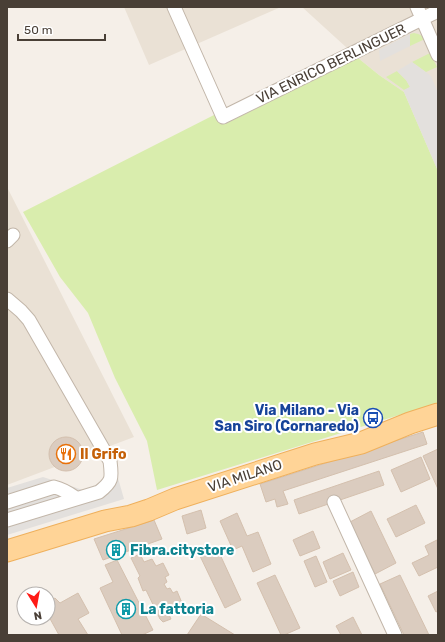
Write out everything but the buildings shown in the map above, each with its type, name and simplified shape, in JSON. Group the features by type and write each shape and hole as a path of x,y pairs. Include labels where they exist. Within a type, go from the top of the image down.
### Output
{"main road":[{"name":"VIA MILANO","path":"7,551 105,521 122,512 142,505 159,500 175,499 315,454 339,442 363,433 410,423 438,414"}],"street":[{"name":"VIA ENRICO BERLINGUER","path":"174,7 223,117 438,11"},
{"path":"417,7 438,55"},
{"path":"7,299 30,320 110,461 112,475 108,485 99,492 7,520"},
{"path":"7,502 54,487 60,488 76,498"},
{"path":"334,502 395,635"}],"shaded area":[{"path":"124,7 281,7 149,65"},
{"path":"302,7 438,7 438,171 404,92 358,58"},
{"path":"410,34 410,46 380,61 379,50"},
{"path":"412,62 431,76 438,93 438,171 404,92 404,90 410,87 406,80 397,71"},
{"path":"7,187 134,437 7,485"},
{"path":"43,477 83,490 118,478 124,499 7,535 7,488"}],"green space":[{"path":"414,33 425,39 410,46 410,34"},
{"path":"430,53 437,67 426,72 412,62"},
{"path":"358,58 404,92 438,171 438,403 157,490 147,441 115,378 88,313 60,277 23,212 214,115 227,123"},
{"path":"397,71 406,80 410,87 404,90 386,77"}],"place":[{"name":"Via Milano - Via San Siro (Cornaredo)","path":"373,418"},
{"name":"Il Grifo","path":"66,454"},
{"name":"Fibra.citystore","path":"116,550"},
{"name":"La fattoria","path":"126,609"}]}
